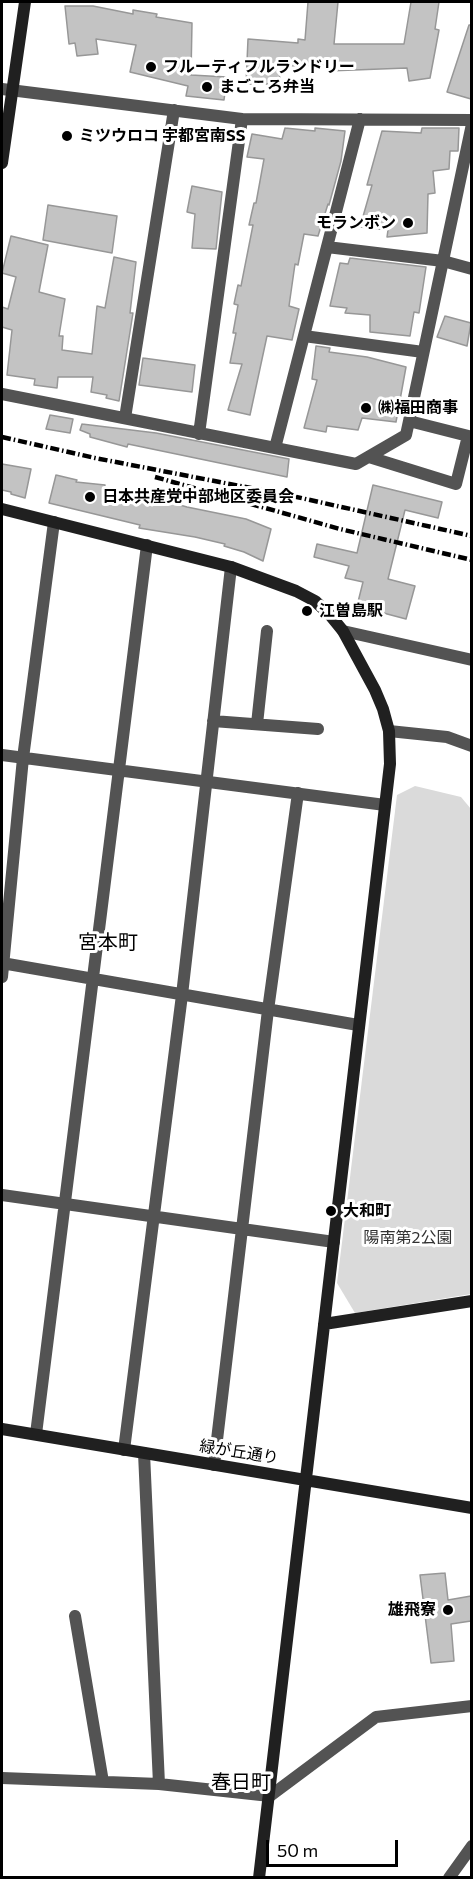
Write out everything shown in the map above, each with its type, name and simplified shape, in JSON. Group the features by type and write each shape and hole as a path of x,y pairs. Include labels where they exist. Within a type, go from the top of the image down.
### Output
{"street":[{"path":"2,163 7,90 25,2"},
{"path":"2,394 357,464 405,435 471,122 242,119 7,90"},
{"path":"125,418 174,110"},
{"path":"199,434 242,119"},
{"path":"275,448 360,119"},
{"path":"327,248 443,261 471,269"},
{"path":"304,336 423,352"},
{"path":"369,457 456,484 470,437 409,421"},
{"path":"2,509 231,567 296,591 315,601 343,631 375,690 389,731 390,764 260,1878"},
{"path":"2,977 23,758 54,522"},
{"path":"36,1434 147,545"},
{"path":"124,1450 182,995 231,567"},
{"path":"257,724 267,631"},
{"path":"343,631 471,660"},
{"path":"213,721 318,729"},
{"path":"389,731 447,737 471,746"},
{"path":"2,755 385,805"},
{"path":"213,1465 243,1229 267,1010 298,793"},
{"path":"2,963 358,1025"},
{"path":"2,1195 334,1242"},
{"path":"324,1324 471,1301"},
{"name":"緑が丘通り","path":"2,1429 471,1508"},
{"path":"144,1453 159,1784"},
{"path":"75,1616 103,1782"},
{"path":"2,1778 159,1784 270,1796 376,1717 471,1706"},
{"path":"449,1878 471,1846"}],"green space":[{"name":"陽南第2公園","path":"415,786 461,797 471,809 471,1294 355,1313 337,1283 397,795"}],"building":[{"path":"308,2 338,2 334,44 404,44 411,2 439,2 435,29 439,30 430,78 409,81 407,68 328,71 329,65 279,66 280,84 246,84 248,39 298,43 298,39 305,40"},
{"path":"65,6 93,6 133,14 133,10 157,14 156,17 192,23 191,75 227,77 224,100 186,96 188,86 130,72 136,45 96,39 98,54 77,56 75,43 69,44"},
{"path":"469,25 471,25 471,99 447,92"},
{"path":"285,128 345,131 341,161 318,236 304,234 298,265 295,264 289,306 299,309 292,340 267,336 250,415 228,410 242,364 230,363 236,333 233,333 238,305 234,304 238,285 241,286 253,225 249,225 254,203 256,203 264,159 247,157 252,134 282,139"},
{"path":"422,128 459,128 458,151 450,151 449,169 433,171 435,193 428,194 427,233 387,237 388,230 360,227 372,185 367,185 382,131 421,133"},
{"path":"192,186 222,192 216,249 192,248 195,214 187,212"},
{"path":"48,205 117,216 112,253 43,240"},
{"path":"11,236 48,245 39,292 65,299 59,336 63,336 62,350 92,354 97,306 105,308 114,257 136,262 130,313 133,313 119,401 106,398 107,395 91,392 93,377 58,377 57,388 34,385 35,379 7,375 12,330 2,327 2,307 8,309 16,277 2,273"},
{"path":"350,258 426,267 419,313 414,312 410,336 370,332 370,315 345,313 347,308 330,306 340,263 348,264"},
{"path":"445,316 471,323 467,346 437,337"},
{"path":"316,346 330,348 329,352 367,357 406,367 396,422 362,418 358,430 327,426 326,432 304,428 317,380 312,379"},
{"path":"143,358 195,365 192,392 139,385"},
{"path":"50,415 73,419 70,433 46,429"},
{"path":"82,424 156,433 289,459 287,477 128,444 127,447 90,437 90,434 80,430"},
{"path":"2,464 31,469 25,498 2,490"},
{"path":"56,475 77,480 76,482 105,485 104,489 246,519 271,529 263,561 224,546 225,544 139,528 140,525 49,503"},
{"path":"373,485 442,502 438,518 405,510 388,579 415,586 406,619 357,606 363,582 345,578 349,566 314,557 317,544 357,553"},
{"name":"雄飛寮","path":"445,1573 448,1600 471,1596 471,1621 451,1624 454,1661 431,1663 420,1575"}],"railway":[{"path":"2,437 95,458 292,496 472,536"},
{"path":"155,477 340,529 472,560"}],"place":[{"name":"フルーティフルランドリー","path":"151,67"},
{"name":"まごころ弁当","path":"207,87"},
{"name":"ミツウロコ 宇都宮南SS","path":"67,136"},
{"name":"モランボン","path":"408,223"},
{"name":"㈱福田商事","path":"366,408"},
{"name":"日本共産党中部地区委員会","path":"90,497"},
{"name":"江曽島駅","path":"307,611"},
{"name":"大和町","path":"331,1211"},
{"name":"雄飛寮","path":"448,1610"}],"district":[{"name":"宮本町","path":"108,942"},
{"name":"春日町","path":"241,1782"}]}
